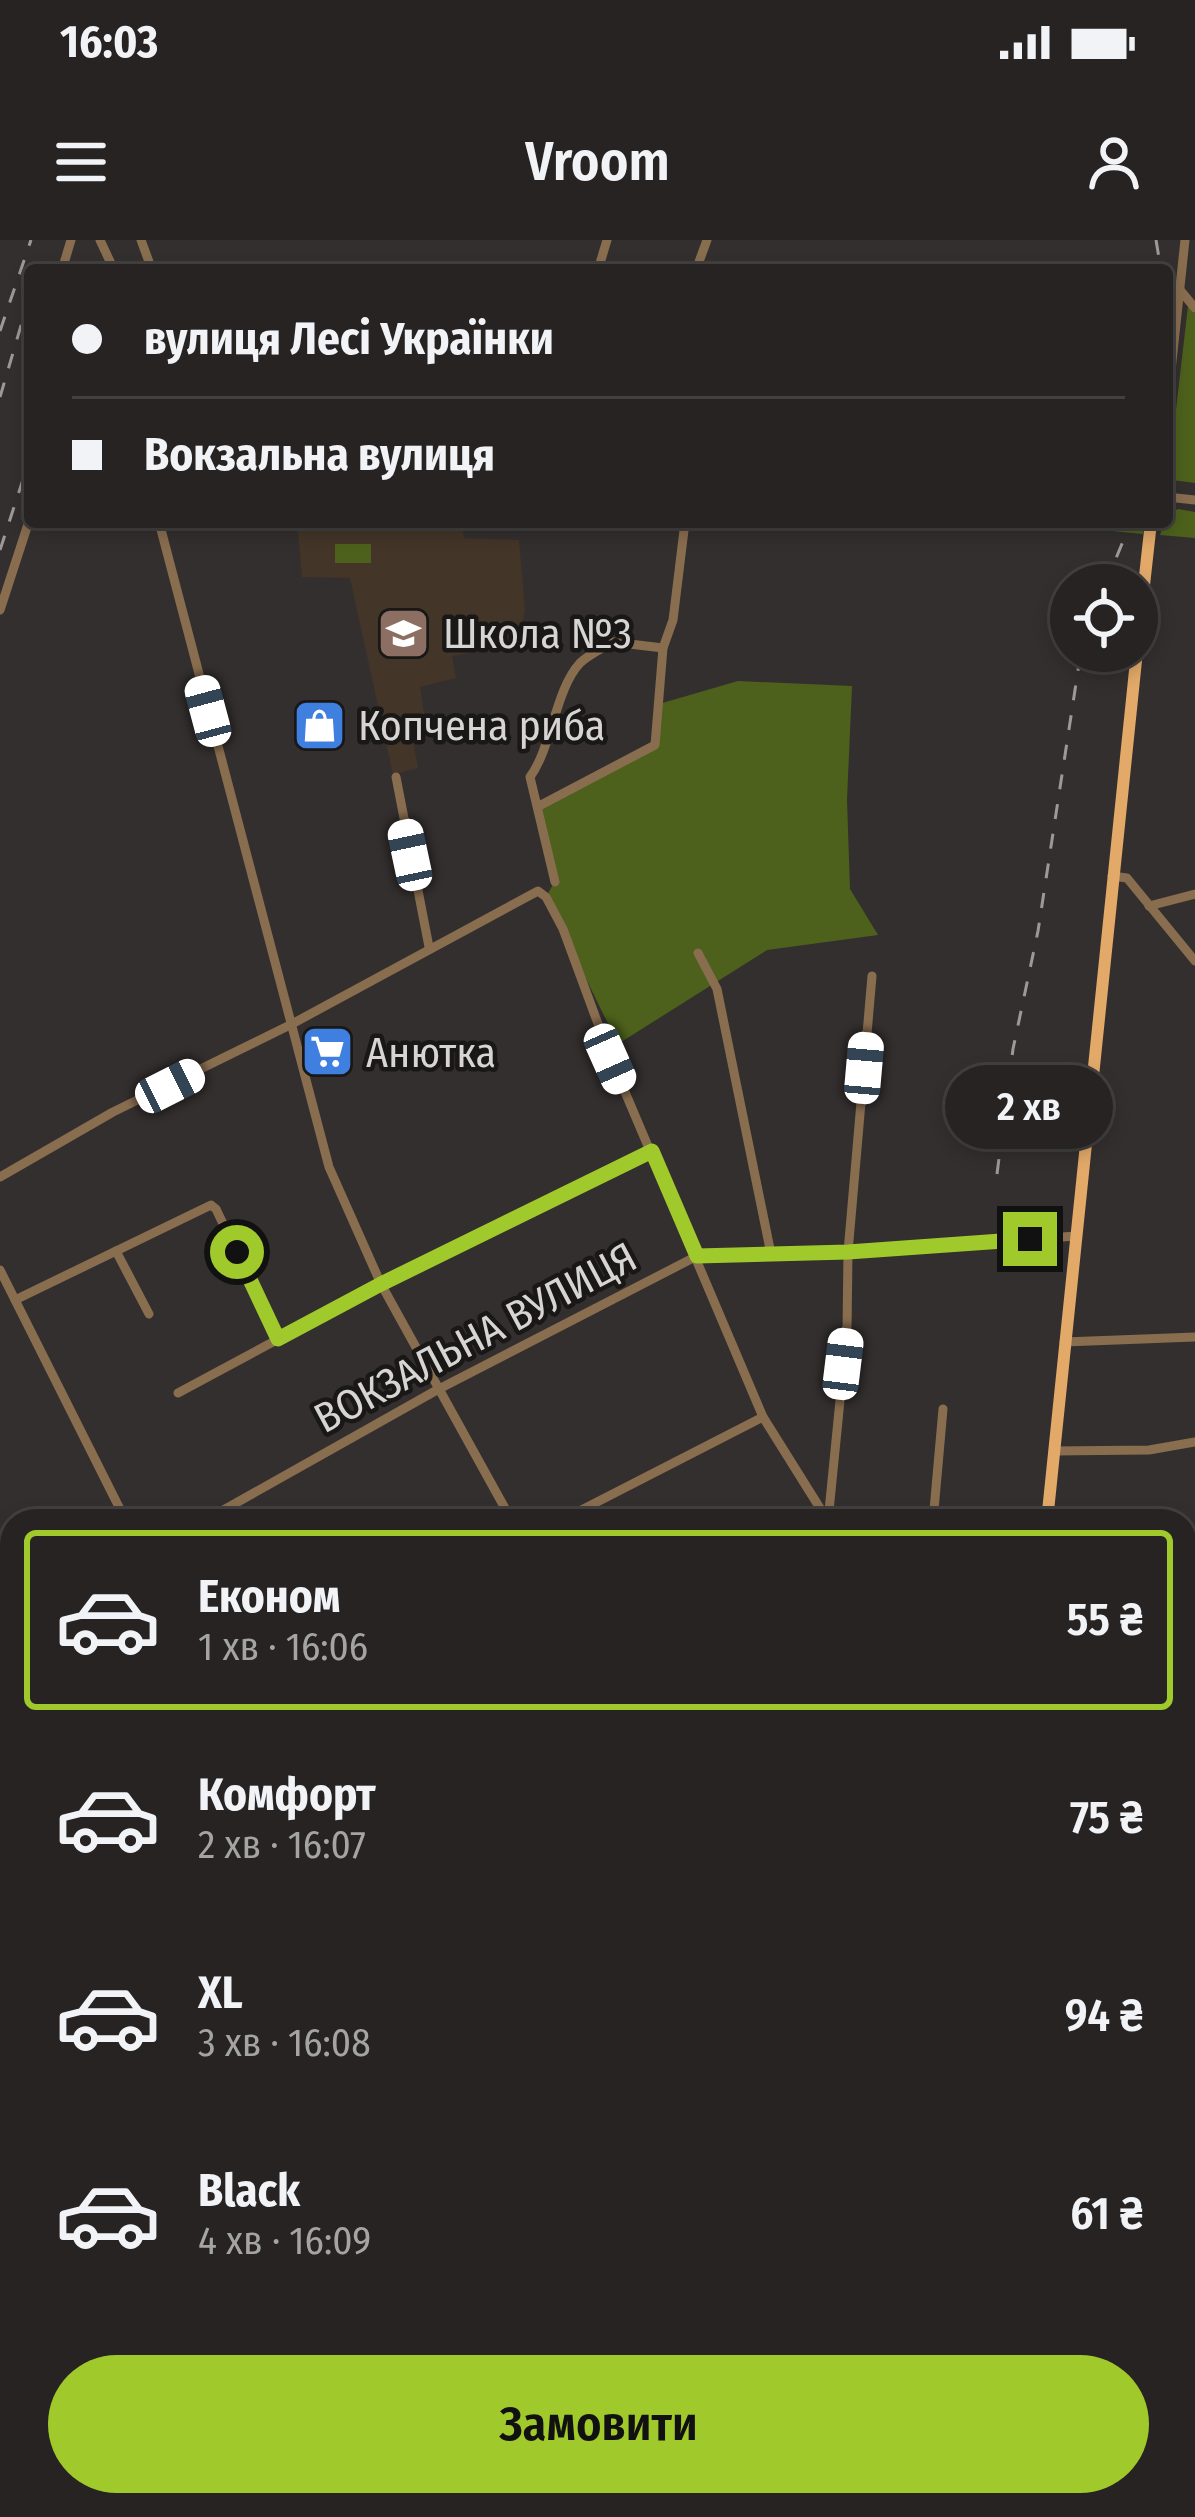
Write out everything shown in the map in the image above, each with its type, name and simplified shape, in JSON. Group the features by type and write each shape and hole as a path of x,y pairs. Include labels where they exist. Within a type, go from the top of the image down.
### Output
{"main road":[{"path":"1146,564 1150,528"},
{"path":"1049,1509 1135,672"}],"street":[{"path":"1173,354 1185,240"},
{"path":"1180,290 1195,308"},
{"path":"0,610 27,528"},
{"path":"161,528 329,1168 381,1284 505,1509"},
{"path":"539,806 655,745 663,649 673,620 684,528"},
{"path":"555,882 530,777 540,763 552,722 580,664 613,642 663,649"},
{"path":"395,777 429,947"},
{"path":"1112,876 1127,878 1195,962"},
{"path":"0,1177 113,1112 290,1025 538,891 563,929 587,1000 764,1417 821,1509"},
{"path":"1150,906 1195,894"},
{"path":"698,953 721,1005 771,1254"},
{"path":"829,1509 872,976"},
{"path":"178,1393 381,1284 652,1151"},
{"path":"15,1300 211,1205 278,1339"},
{"name":"ВОКЗАЛЬНА ВУЛИЦЯ","path":"225,1509 437,1390 697,1256 848,1252 1076,1236"},
{"path":"116,1251 149,1314"},
{"path":"0,1270 121,1509"},
{"path":"1064,1342 1195,1337"},
{"path":"934,1509 943,1408"},
{"path":"584,1509 764,1417"},
{"path":"1054,1451 1150,1450 1195,1442"}],"shaded area":[{"name":"Школа №3","path":"298,528 462,528 464,538 519,540 525,608 521,635 509,637 509,646 452,656 456,678 420,687 425,720 410,725 418,768 393,775 350,578 302,577"}],"green space":[{"path":"1188,306 1195,313 1195,483 1173,480 1173,435"},
{"path":"1173,512 1195,512 1195,538 1160,535 1162,528 1173,528"},
{"path":"1080,528 1143,528 1143,534"},
{"path":"335,544 371,544 371,563 335,563"},
{"path":"738,681 852,686 847,800 850,889 878,935 767,950 618,1044 546,897 555,881 539,806 655,745 659,704"}],"railway":[{"path":"0,331 31,240"},
{"path":"1156,240 1160,264"},
{"path":"0,397 24,315"},
{"path":"0,550 24,476"},
{"path":"1114,564 1129,528"},
{"path":"997,1174 1013,1049 1038,931 1078,672"}],"place":[{"name":"Школа №3","path":"404,633"},
{"name":"Копчена риба","path":"319,725"},
{"name":"Анютка","path":"327,1052"}],"route":[{"path":"237,1252 278,1339 652,1151 697,1256 848,1252 1030,1239"}]}
